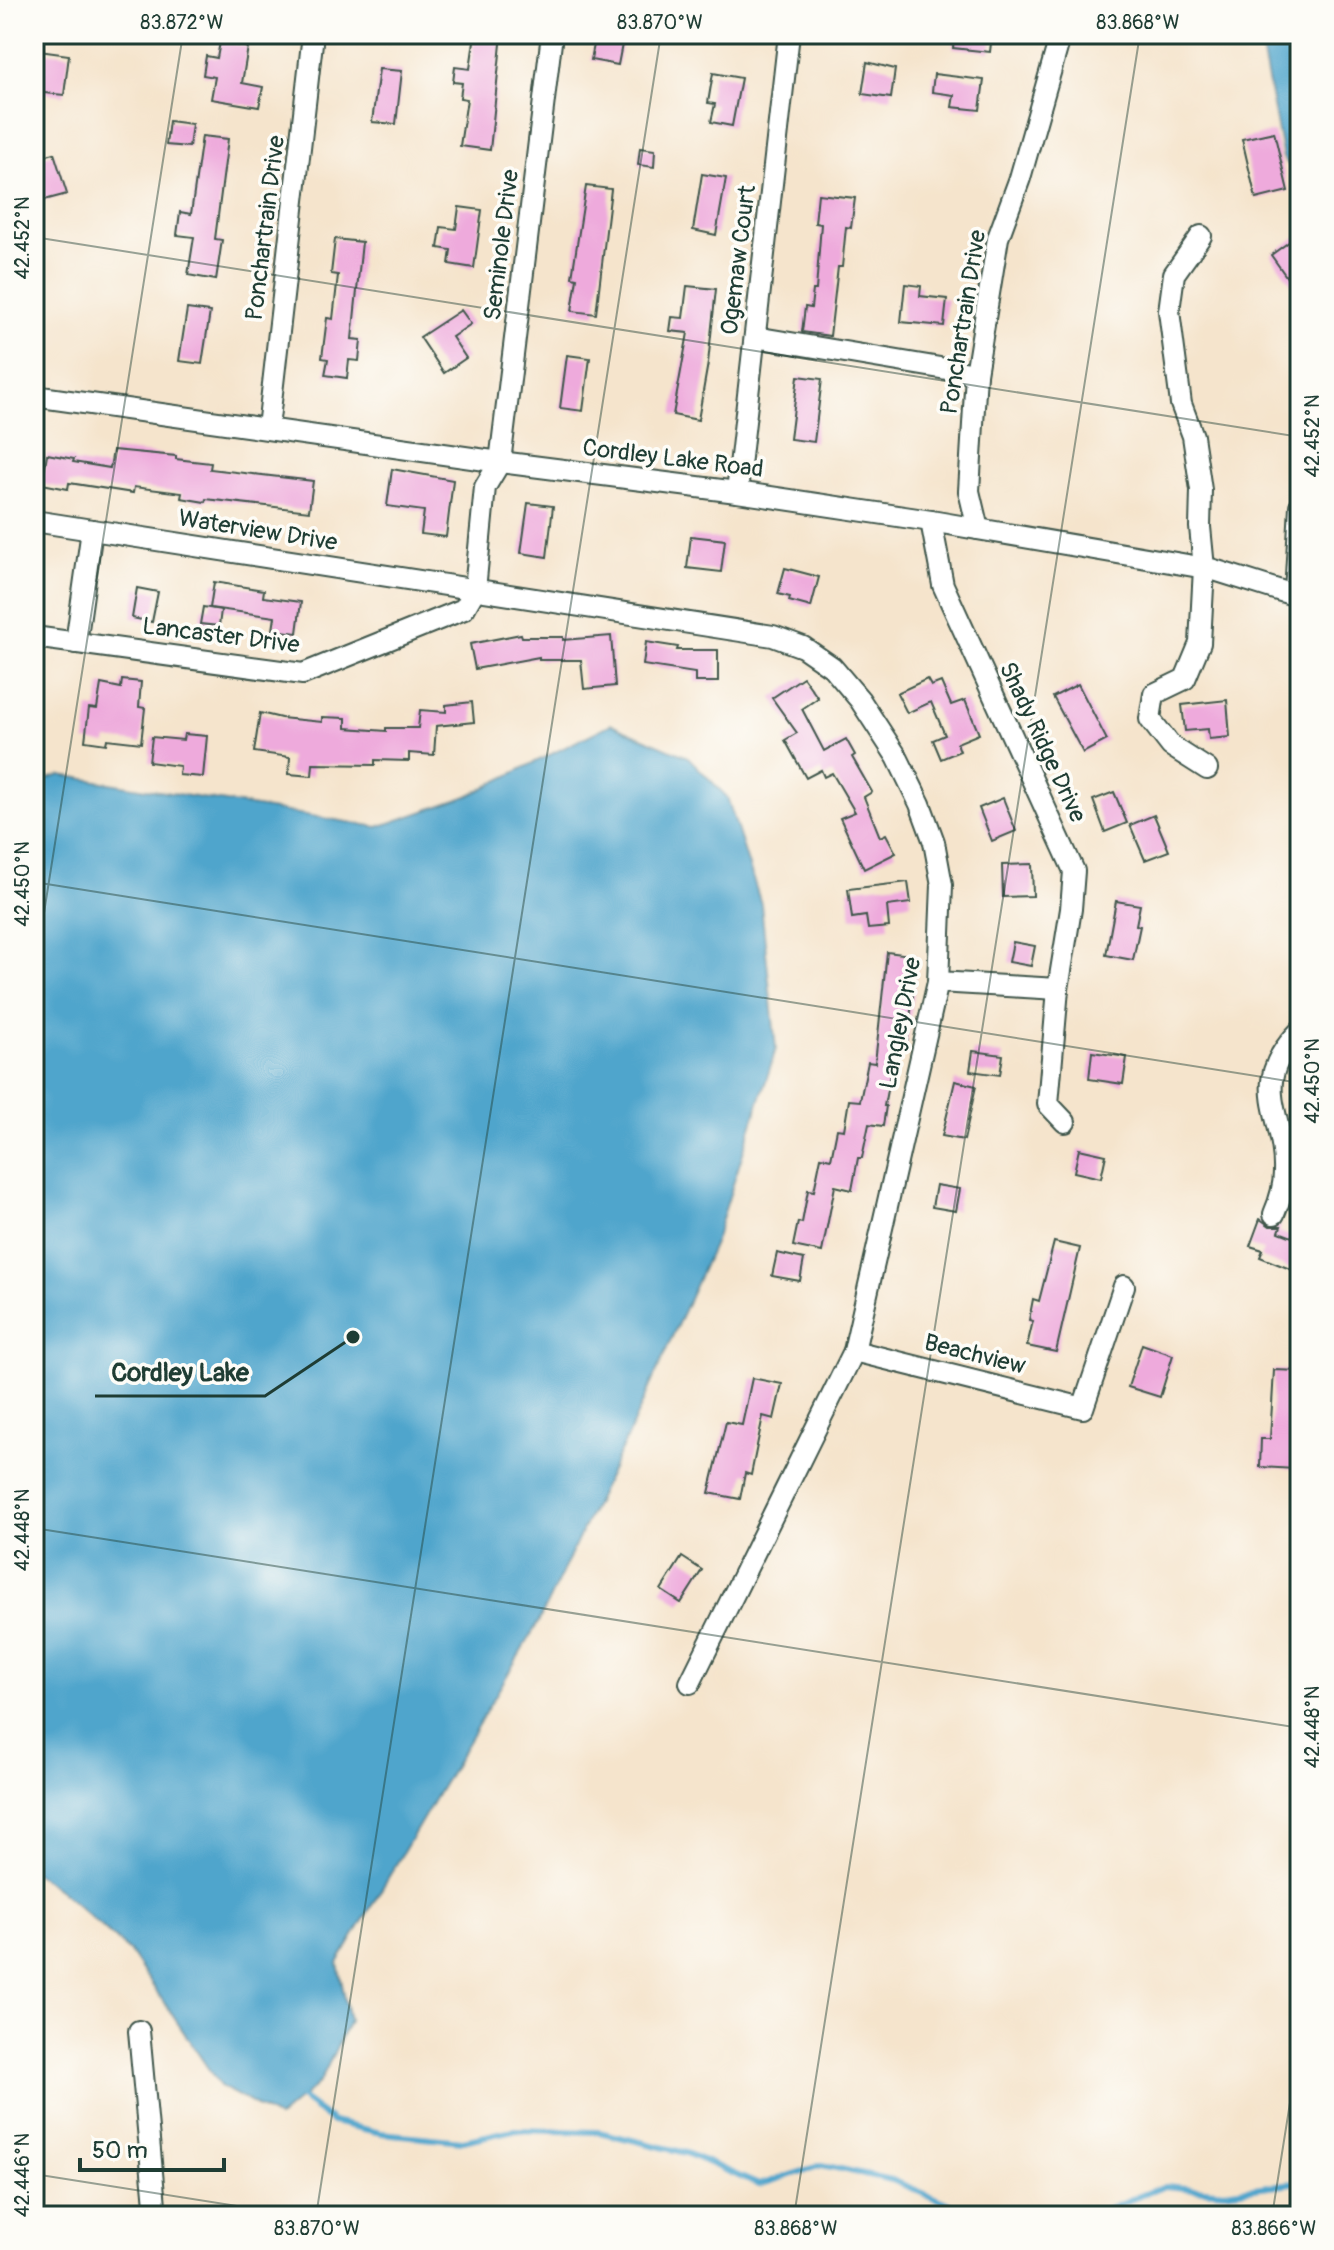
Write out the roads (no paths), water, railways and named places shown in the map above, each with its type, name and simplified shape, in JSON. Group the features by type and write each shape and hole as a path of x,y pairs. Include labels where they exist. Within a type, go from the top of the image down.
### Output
{"street":[{"name":"Ponchartrain Drive","path":"268,428 313,34"},
{"name":"Seminole Drive","path":"500,462 552,34"},
{"name":"Ogemaw Court","path":"737,492 789,34"},
{"name":"Ponchartrain Drive","path":"978,529 969,491 976,374 998,238 1020,178 1061,34"},
{"path":"1201,236 1174,274 1169,311 1181,404 1193,436 1201,490 1200,527 1204,568 1200,643 1185,679 1154,694 1150,719 1171,746 1207,769"},
{"path":"755,337 976,374"},
{"name":"Cordley Lake Road","path":"34,396 931,521 1204,568 1297,596"},
{"path":"475,590 485,487 500,462"},
{"path":"1297,596 1300,506"},
{"name":"Waterview Drive","path":"34,521 475,590"},
{"name":"Shady Ridge Drive","path":"931,521 943,585 1074,871 1058,989 1048,1104 1065,1122"},
{"path":"76,643 92,530"},
{"name":"Lancaster Drive","path":"34,637 303,674 464,609 475,590"},
{"name":"Langley Drive","path":"475,590 773,636 803,647 832,667 860,700 897,757 934,842 942,885 938,982 854,1351 690,1683"},
{"path":"938,982 1058,989"},
{"path":"1274,1214 1283,1190 1285,1169 1271,1099 1272,1081 1277,1062 1300,1031"},
{"name":"Beachview","path":"854,1351 1083,1408 1124,1286"},
{"path":"139,2031 156,2216"}],"water":[{"path":"1259,34 1300,34 1300,180 1283,157"},
{"path":"611,724 688,757 727,797 761,904 776,1049 715,1241 629,1433 539,1621 338,1963 349,2021 320,2082 278,2118 220,2086 130,1952 61,1891 34,1872 34,783 61,775 378,827 468,796"}],"waterway":[{"path":"301,2098 333,2122 381,2133 463,2141 513,2130 599,2132 686,2153 759,2185 822,2165 892,2180 961,2209 1089,2216 1165,2186 1224,2192 1300,2182"}],"place":[{"name":"Cordley Lake","path":"353,1337"}]}
